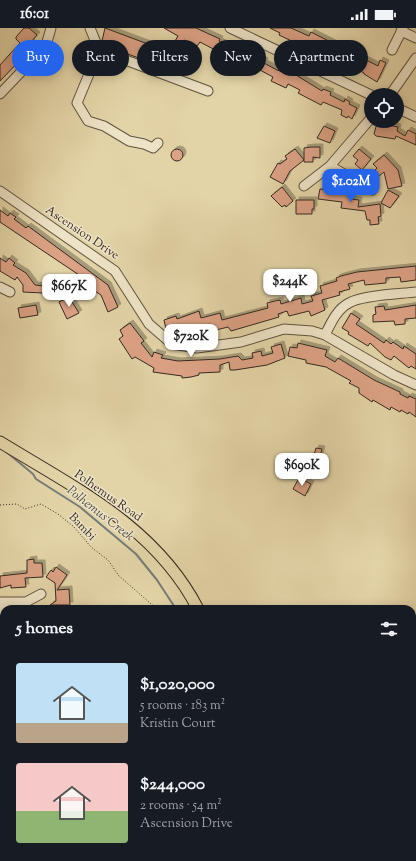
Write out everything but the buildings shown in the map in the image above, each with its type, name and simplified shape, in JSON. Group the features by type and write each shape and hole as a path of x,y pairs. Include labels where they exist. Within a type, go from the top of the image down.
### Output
{"main road":[{"name":"Polhemus Road","path":"0,442 104,506 128,523 148,541 167,562 182,582 196,605"}],"street":[{"path":"0,94 42,50 47,42 51,28"},
{"path":"90,28 94,40"},
{"path":"230,28 364,92"},
{"path":"392,50 402,30 416,38"},
{"path":"395,88 415,61"},
{"path":"129,62 208,91"},
{"path":"87,76 76,103 88,121 104,126 129,141 144,144 153,148 158,143"},
{"path":"404,111 416,117"},
{"path":"304,186 330,166 364,126"},
{"path":"330,166 372,190"},
{"name":"Ascension Drive","path":"0,191 115,270 149,324 172,344 197,348 241,342 284,329 303,329 325,335 394,375 416,385"},
{"path":"0,287 10,292"},
{"path":"325,335 340,310 349,302 361,298 416,292"},
{"path":"2,602 26,602 41,594"}],"path":[{"name":"Bambi","path":"0,505 17,504 24,509 41,504 58,514 80,533 91,548 108,560 119,576 152,605"}],"waterway":[{"name":"Polhemus Creek","path":"4,450 33,474 36,479 80,507 136,554 157,580 173,605"}]}
